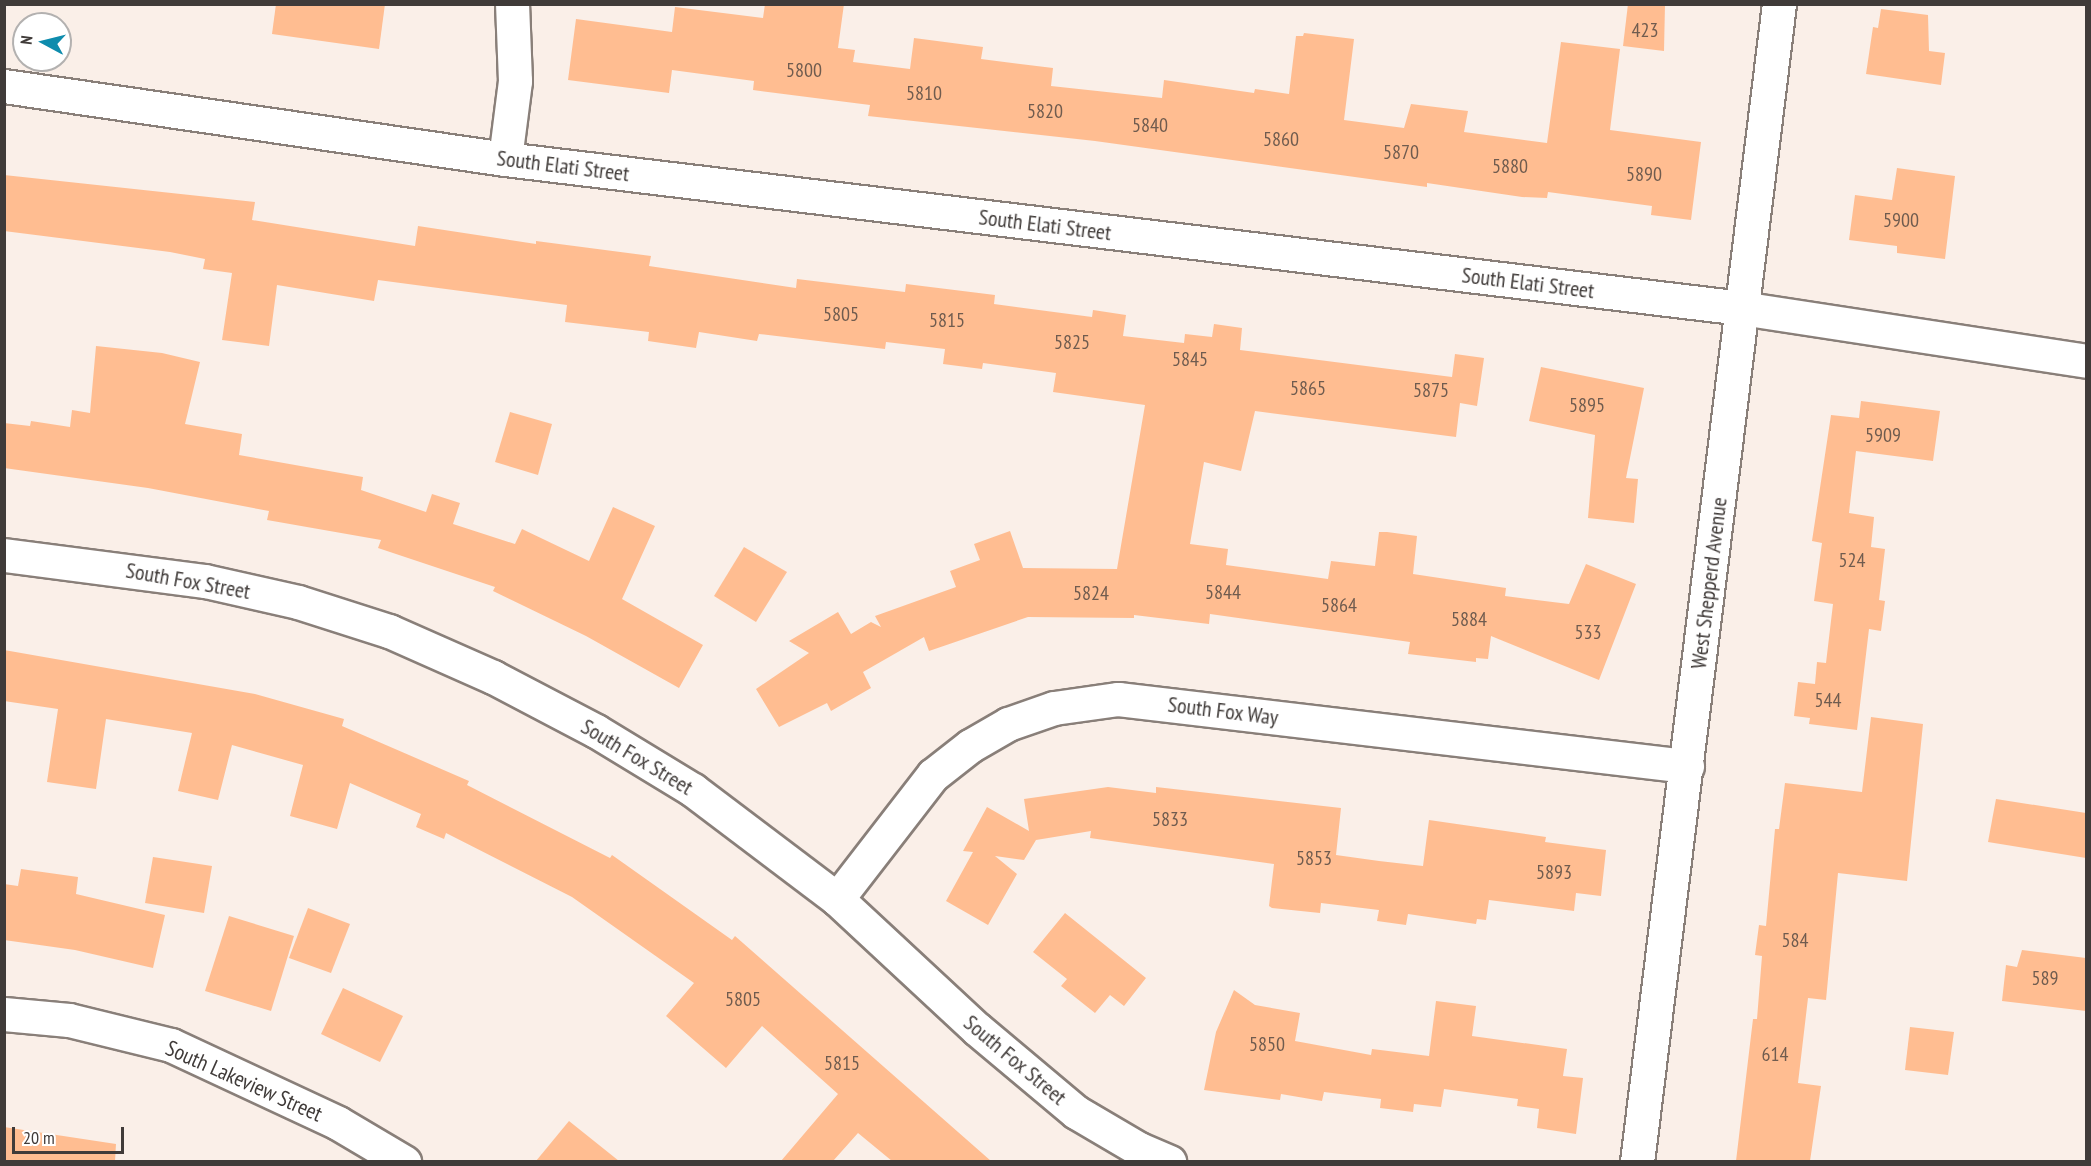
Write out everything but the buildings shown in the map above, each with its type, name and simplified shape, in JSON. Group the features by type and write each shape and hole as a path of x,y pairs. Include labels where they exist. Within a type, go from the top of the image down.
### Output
{"street":[{"path":"505,159 515,81 512,4"},
{"name":"West Shepperd Avenue","path":"1637,1161 1779,4"},
{"name":"South Elati Street","path":"4,86 505,159 1742,308 2086,361"},
{"name":"South Fox Street","path":"4,555 205,580 298,602 389,632 494,676 596,731 693,790 837,899 977,1029 1076,1112 1138,1149 1169,1161"},
{"name":"South Fox Way","path":"837,899 933,775 970,746 1008,724 1065,706 1118,699 1687,766"},
{"name":"South Lakeview Street","path":"4,1014 69,1020 171,1045 338,1123 404,1161"}]}
